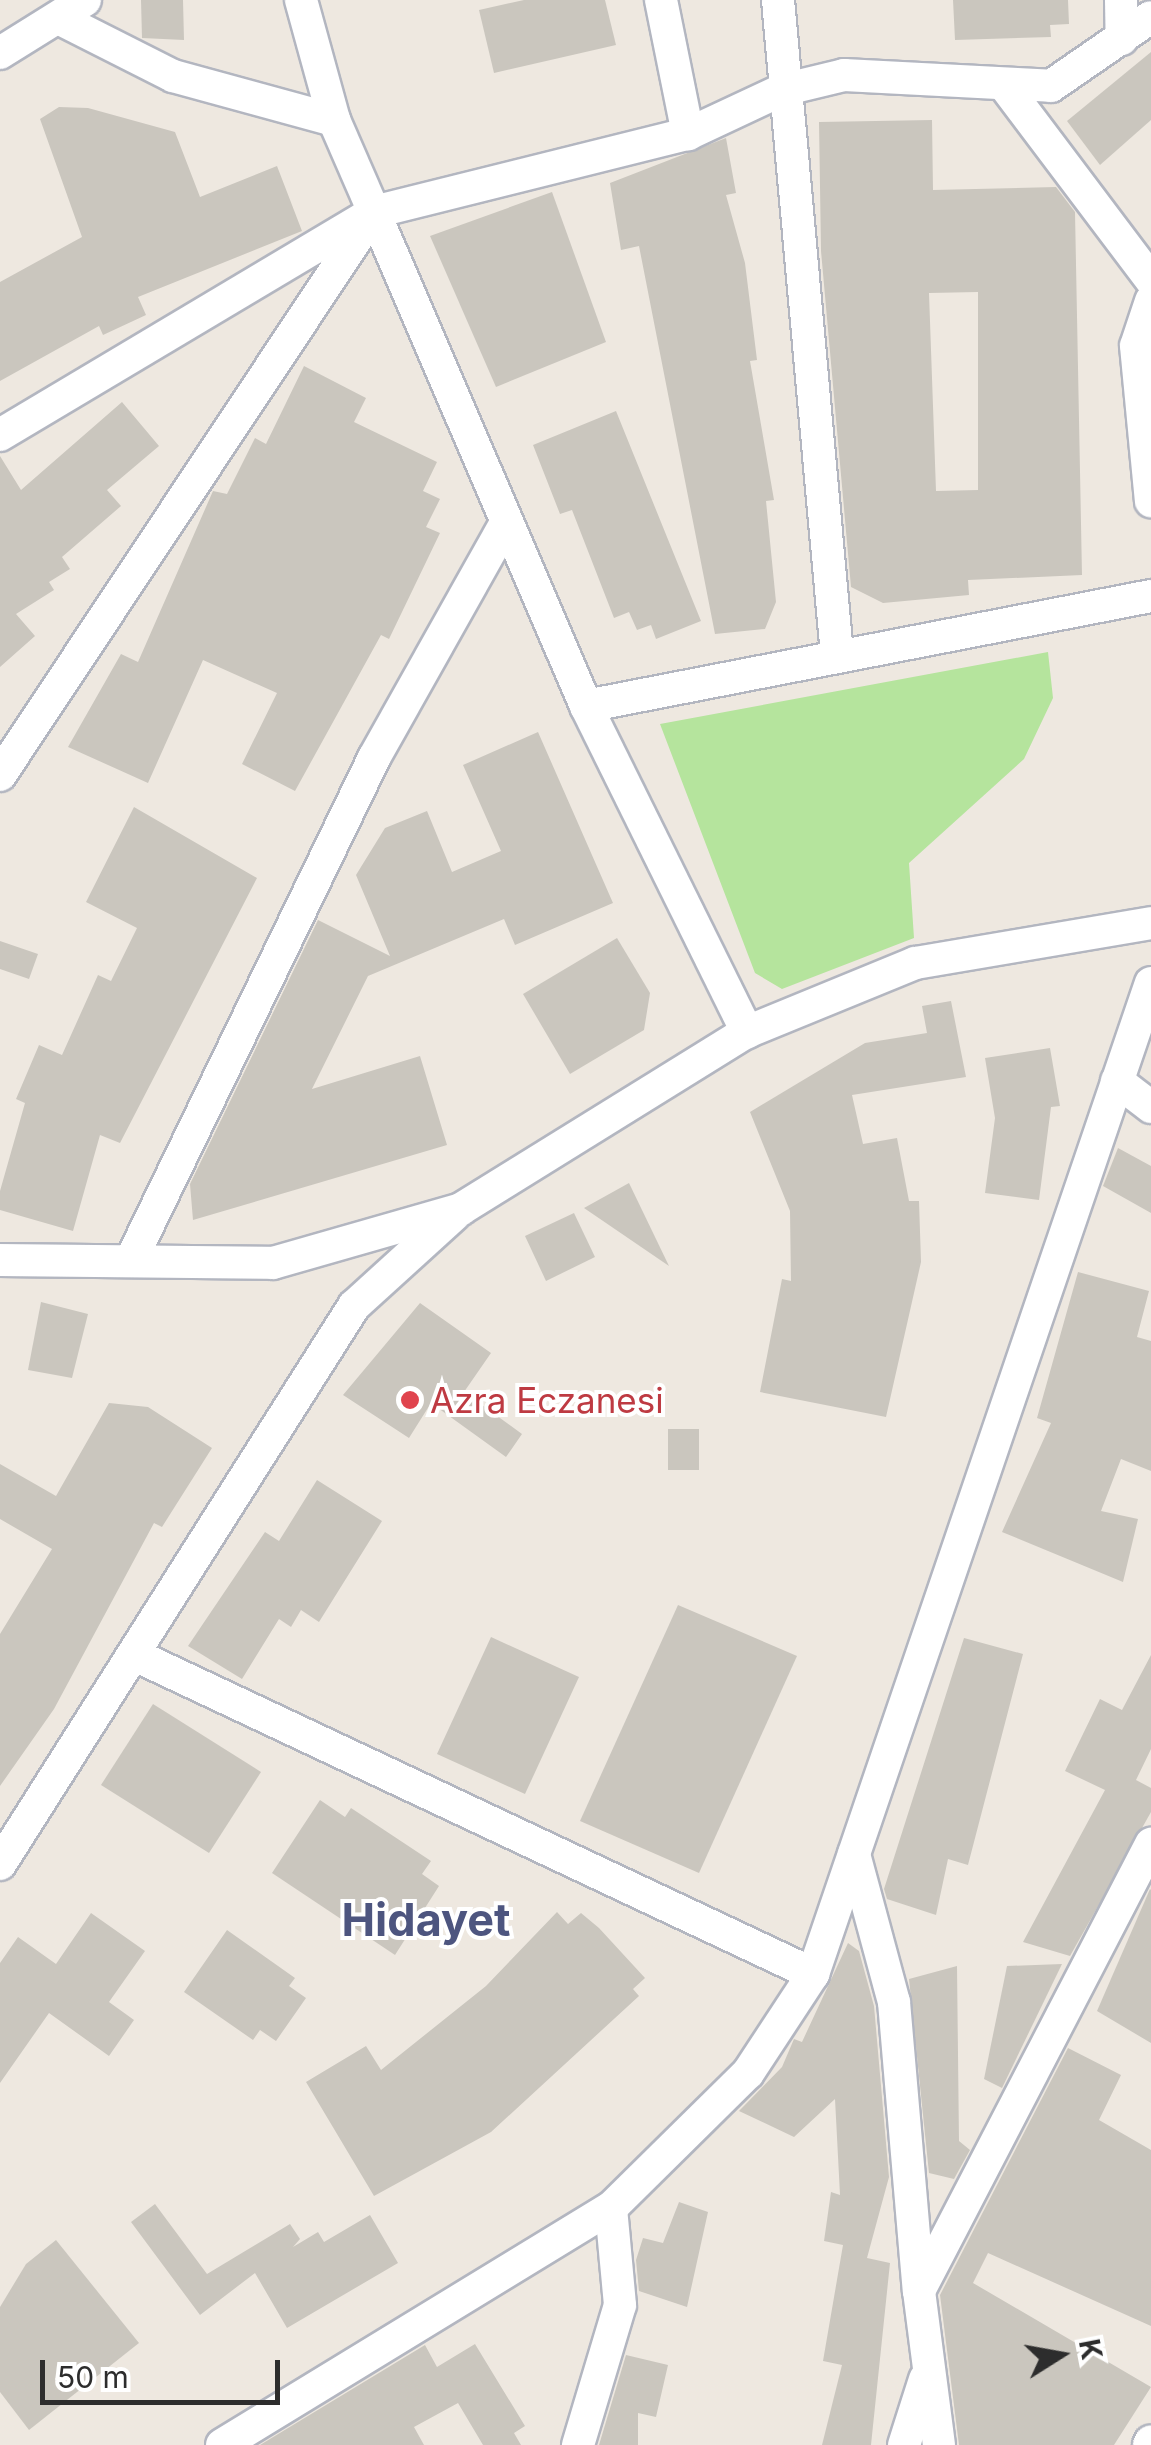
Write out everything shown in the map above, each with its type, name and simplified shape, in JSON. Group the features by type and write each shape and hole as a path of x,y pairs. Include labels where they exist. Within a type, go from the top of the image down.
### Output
{"street":[{"path":"301,0 334,120 504,526 586,706 747,1032"},
{"path":"661,0 688,134"},
{"path":"778,0 782,90 837,654"},
{"path":"1121,0 1122,39"},
{"path":"0,53 74,10 173,76 334,120"},
{"path":"0,435 374,212 688,134 782,90 844,75 1052,86 1151,18"},
{"path":"1005,86 1151,280"},
{"path":"0,774 374,212"},
{"path":"1151,301 1136,346 1151,502"},
{"path":"131,1260 374,758 504,526"},
{"path":"586,706 837,654 1151,596"},
{"path":"0,1864 139,1657 354,1306 462,1209 747,1032 915,963 1151,923"},
{"path":"222,2445 611,2208 748,2073 813,1974 1151,983"},
{"path":"1118,1081 1151,1107"},
{"path":"0,1260 273,1263 462,1209"},
{"path":"139,1657 813,1974"},
{"path":"919,2291 1151,1844"},
{"path":"854,1854 894,2002 919,2291 939,2445"},
{"path":"578,2445 620,2305 611,2208"},
{"path":"904,2445 928,2370"}],"green space":[{"path":"1048,652 1053,698 1024,759 909,863 914,938 782,989 755,973 660,724"}],"building":[{"path":"141,0 183,0 184,40 142,38"},
{"path":"524,0 605,0 616,45 494,73 479,10"},
{"path":"953,0 1068,0 1069,24 1050,25 1051,37 955,40"},
{"path":"1151,52 1151,120 1100,165 1067,121"},
{"path":"59,107 88,108 175,132 200,197 277,166 302,231 138,297 146,315 103,335 99,326 0,381 0,282 82,237 40,119"},
{"path":"932,120 933,190 1056,187 1075,212 1082,575 968,580 969,595 883,603 851,587 821,251 819,122","holes":["978,292 978,490 936,491 929,293"]},
{"path":"726,138 736,193 726,195 745,263 757,360 750,361 774,500 766,501 776,602 765,629 715,634 639,246 621,250 610,183"},
{"path":"552,192 606,342 496,387 430,236"},
{"path":"304,366 366,398 354,422 437,462 423,491 440,499 426,527 440,533 389,639 381,635 295,791 242,764 277,693 203,660 148,783 68,747 121,654 138,662 213,491 227,494 255,438 266,444"},
{"path":"122,402 159,446 107,490 121,506 62,557 70,569 49,582 54,590 16,614 35,636 0,667 0,456 21,490"},
{"path":"616,411 701,621 656,639 651,625 637,630 629,612 614,618 572,510 560,514 533,445"},
{"path":"538,732 613,903 515,945 504,919 368,976 312,1089 420,1056 447,1145 193,1220 190,1184 318,920 390,956 356,875 385,828 427,811 452,872 501,851 463,765"},
{"path":"134,807 257,878 120,1143 100,1135 73,1231 0,1210 0,1191 25,1103 16,1099 39,1045 62,1055 98,975 111,981 137,928 86,902"},
{"path":"617,938 650,993 644,1030 570,1074 523,994"},
{"path":"0,941 38,954 29,979 0,969"},
{"path":"951,1001 966,1077 852,1095 863,1144 897,1138 909,1201 919,1201 921,1262 886,1417 760,1392 782,1279 791,1281 790,1211 750,1112 865,1043 927,1033 922,1006"},
{"path":"1050,1048 1060,1106 1051,1107 1039,1200 985,1193 995,1118 985,1058"},
{"path":"1118,1148 1151,1166 1151,1213 1103,1186"},
{"path":"629,1183 669,1266 584,1208"},
{"path":"574,1213 595,1257 546,1281 525,1236"},
{"path":"1078,1272 1149,1291 1137,1337 1151,1341 1151,1471 1121,1459 1101,1511 1138,1519 1123,1582 1002,1532 1051,1423 1037,1418"},
{"path":"41,1302 88,1314 72,1378 28,1370"},
{"path":"420,1303 491,1353 464,1392 522,1434 506,1457 431,1403 409,1438 343,1395"},
{"path":"109,1403 148,1407 212,1448 162,1527 154,1523 54,1709 0,1786 0,1634 52,1549 0,1519 0,1464 56,1496"},
{"path":"668,1429 699,1429 699,1470 668,1470"},
{"path":"317,1480 382,1521 319,1622 301,1610 291,1627 279,1619 242,1679 188,1646 265,1532 279,1541"},
{"path":"678,1605 797,1656 699,1873 580,1821"},
{"path":"491,1637 579,1677 525,1794 437,1754"},
{"path":"964,1638 1023,1654 968,1865 948,1859 936,1915 887,1899 884,1889"},
{"path":"1151,1655 1151,1749 1136,1780 1151,1788 1151,1812 1070,1956 1023,1942 1105,1790 1065,1771 1100,1699 1122,1710"},
{"path":"153,1704 261,1772 209,1853 101,1785"},
{"path":"320,1800 345,1817 351,1808 431,1861 422,1874 439,1886 395,1955 272,1873"},
{"path":"1151,1890 1151,2043 1097,2011"},
{"path":"557,1912 568,1924 581,1913 599,1928 645,1978 633,1989 639,1996 491,2132 374,2196 306,2082 366,2046 381,2070 486,1986"},
{"path":"91,1913 145,1951 109,2002 134,2020 109,2056 49,2013 0,2083 0,1963 18,1937 56,1964"},
{"path":"227,1930 295,1978 289,1986 306,1998 276,2041 260,2030 253,2040 184,1992"},
{"path":"848,1943 859,1951 874,2006 889,2177 867,2258 890,2263 871,2445 822,2445 842,2365 823,2361 843,2245 824,2241 831,2192 840,2195 835,2099 794,2137 739,2111 782,2067 794,2039 802,2042"},
{"path":"1062,1964 1002,2088 984,2079 1007,1966"},
{"path":"957,1966 959,2141 970,2150 954,2179 929,2173 909,1979"},
{"path":"1068,2048 1121,2075 1099,2120 1151,2150 1151,2326 988,2253 973,2283 1151,2387 1114,2445 959,2445 940,2295"},
{"path":"679,2202 708,2212 687,2307 639,2291 636,2260 643,2238 663,2243"},
{"path":"155,2204 207,2274 290,2224 300,2239 293,2247 318,2232 324,2242 370,2215 398,2263 287,2328 255,2273 200,2315 131,2222"},
{"path":"56,2240 139,2343 29,2430 0,2392 0,2307 26,2264"},
{"path":"475,2344 525,2426 514,2433 521,2445 483,2445 458,2403 414,2427 424,2445 260,2445 425,2345 437,2367"},
{"path":"626,2355 668,2365 656,2417 638,2413 638,2445 599,2445"}],"place":[{"name":"Azra Eczanesi","path":"410,1400"}],"district":[{"name":"Hidayet","path":"426,1920"}]}
